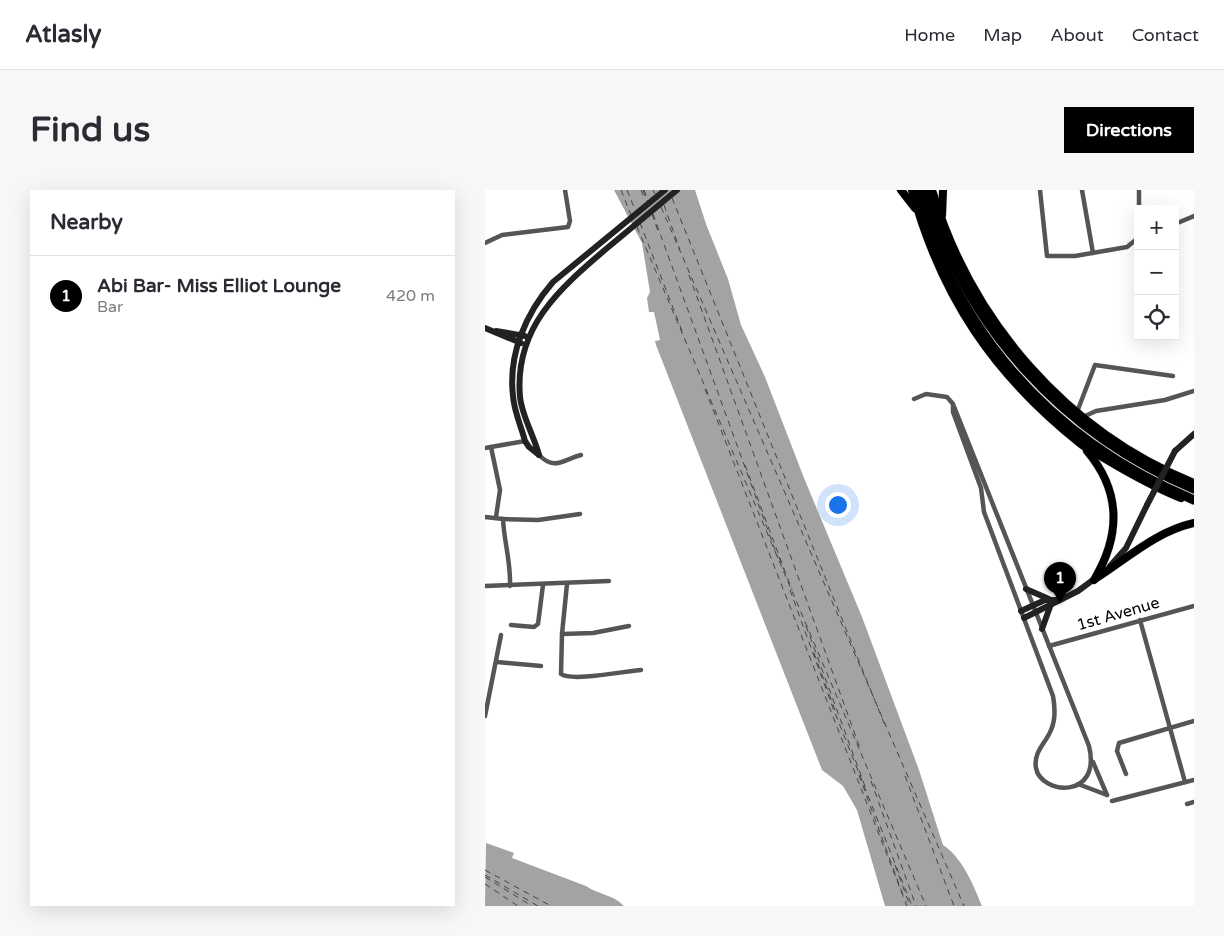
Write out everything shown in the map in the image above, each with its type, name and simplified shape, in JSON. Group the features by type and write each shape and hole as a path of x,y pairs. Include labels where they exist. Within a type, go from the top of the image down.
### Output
{"highway":[{"path":"916,190 940,266 951,287 996,352 1025,385 1075,435 1129,469 1194,500"},
{"path":"925,190 939,233 962,284 1041,388 1081,424 1130,457 1194,489"},
{"path":"940,266 951,287"},
{"path":"996,331 1010,349"}],"main road":[{"path":"539,455 525,441 513,398 513,370 520,339 532,311 546,291 570,267 665,190"},
{"path":"539,455 520,400 520,374 528,341 545,306 600,254 677,190"},
{"path":"901,190 916,209"},
{"path":"912,190 916,209 940,266"},
{"path":"932,190 943,224 974,290 996,331"},
{"path":"943,190 943,224"},
{"path":"485,328 528,341"},
{"path":"1010,349 1080,415 1139,456 1194,483"},
{"path":"1094,580 1114,563 1125,548 1175,451 1194,434"},
{"path":"1075,435 1104,475 1113,505 1110,548 1094,580"},
{"path":"1082,445 1146,482 1194,504"},
{"path":"1024,618 1035,609 1078,591 1152,539 1179,526 1194,523"},
{"path":"1026,589 1050,602"},
{"path":"1043,629 1050,602"},
{"path":"1021,611 1035,609"}],"street":[{"path":"485,243 501,235 568,226 570,221 565,190"},
{"path":"1040,190 1047,256 1093,253 1127,247 1134,241"},
{"path":"1082,190 1093,253"},
{"path":"1139,190 1139,205"},
{"path":"1179,222 1194,216"},
{"path":"1080,415 1095,365 1173,376"},
{"path":"1080,415 1165,400 1194,391"},
{"path":"914,399 926,394 947,396 953,404 986,481 1026,589 1107,795 1078,784"},
{"path":"953,404 953,412 981,488 984,512 1055,705 1053,726 1037,753 1036,768 1039,775 1052,786 1061,788 1078,784 1089,774 1093,762"},
{"path":"485,448 525,441"},
{"path":"491,448 500,490 496,517"},
{"path":"539,455 546,462 555,464 581,455"},
{"path":"485,518 538,520 580,514"},
{"path":"503,519 504,538 511,568 510,586"},
{"path":"485,586 609,581"},
{"path":"567,584 562,634 561,674 564,676 641,670"},
{"path":"511,626 534,627 538,624 543,585"},
{"name":"1st Avenue","path":"1049,646 1194,606"},
{"path":"1140,620 1168,728 1185,782"},
{"path":"562,634 593,633 629,626"},
{"path":"485,716 501,634"},
{"path":"497,662 541,666"},
{"path":"1126,774 1117,751 1119,742 1194,721"},
{"path":"1112,802 1194,780"},
{"path":"1187,804 1194,802"}],"shaded area":[{"path":"614,190 695,190 706,224 728,279 741,325 765,377 804,478 862,617 919,770 943,845 962,864 982,906 885,906 857,810 843,786 822,770 656,345 655,341 660,340 654,312 649,312 647,298 650,292 642,243"},
{"path":"486,843 514,853 512,858 586,886 615,899 624,906 485,906"}],"ferry route":[{"path":"621,190 631,215"},
{"path":"627,190 635,210"},
{"path":"641,190 645,200"},
{"path":"643,190 647,201"},
{"path":"644,190 648,201"},
{"path":"653,190 655,194"},
{"path":"672,198 886,728"},
{"path":"664,205 680,250"},
{"path":"661,207 964,906"},
{"path":"652,214 658,231"},
{"path":"653,214 778,558"},
{"path":"640,223 684,336"},
{"path":"637,227 926,906"},
{"path":"689,275 861,751"},
{"path":"705,389 907,906"},
{"path":"745,465 792,590"},
{"path":"779,557 784,570"},
{"path":"790,590 833,708 912,906"},
{"path":"806,626 866,789"},
{"path":"814,653 836,713"},
{"path":"859,775 904,898"},
{"path":"905,776 954,906"},
{"path":"871,781 916,906"},
{"path":"895,865 910,906"},
{"path":"485,870 551,906"},
{"path":"485,875 538,906"},
{"path":"485,877 532,906"},
{"path":"485,884 518,906"}],"place":[{"name":"Abi Bar- Miss Elliot Lounge","path":"1060,603"}]}
